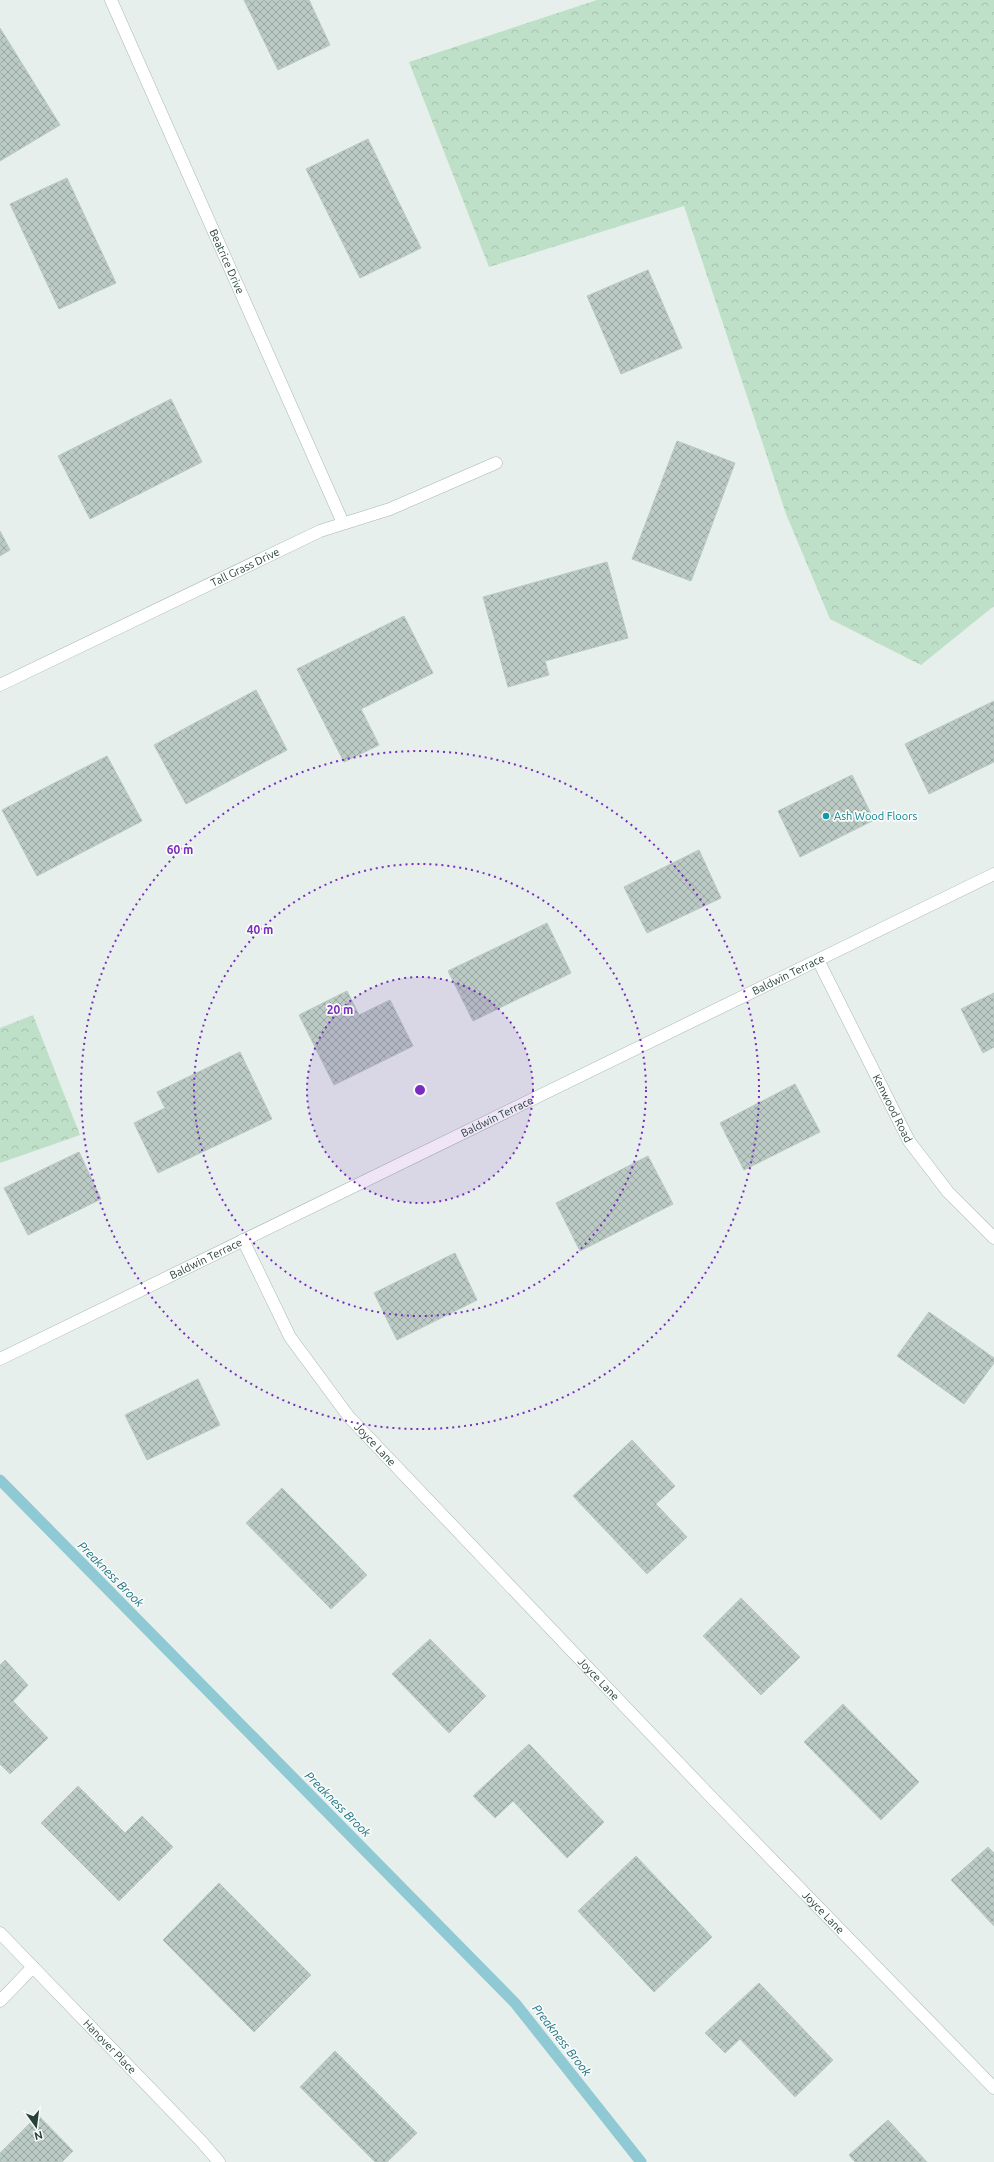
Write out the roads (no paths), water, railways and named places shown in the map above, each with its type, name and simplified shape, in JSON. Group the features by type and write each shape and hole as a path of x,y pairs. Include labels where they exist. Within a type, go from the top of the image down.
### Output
{"street":[{"name":"Beatrice Drive","path":"111,0 343,524"},
{"name":"Tall Grass Drive","path":"0,685 320,530 390,509 496,463"},
{"name":"Baldwin Terrace","path":"0,1359 994,874"},
{"name":"Kenwood Road","path":"818,960 909,1141 948,1192 994,1238"},
{"name":"Joyce Lane","path":"243,1240 290,1337 349,1417 709,1795 993,2085"},
{"name":"Hanover Place","path":"0,1933 201,2141 218,2162"},
{"path":"0,2001 33,1967"}],"waterway":[{"name":"Preakness Brook","path":"0,1480 515,2003 641,2162"}],"place":[{"name":"Ash Wood Floors","path":"826,816"}]}
